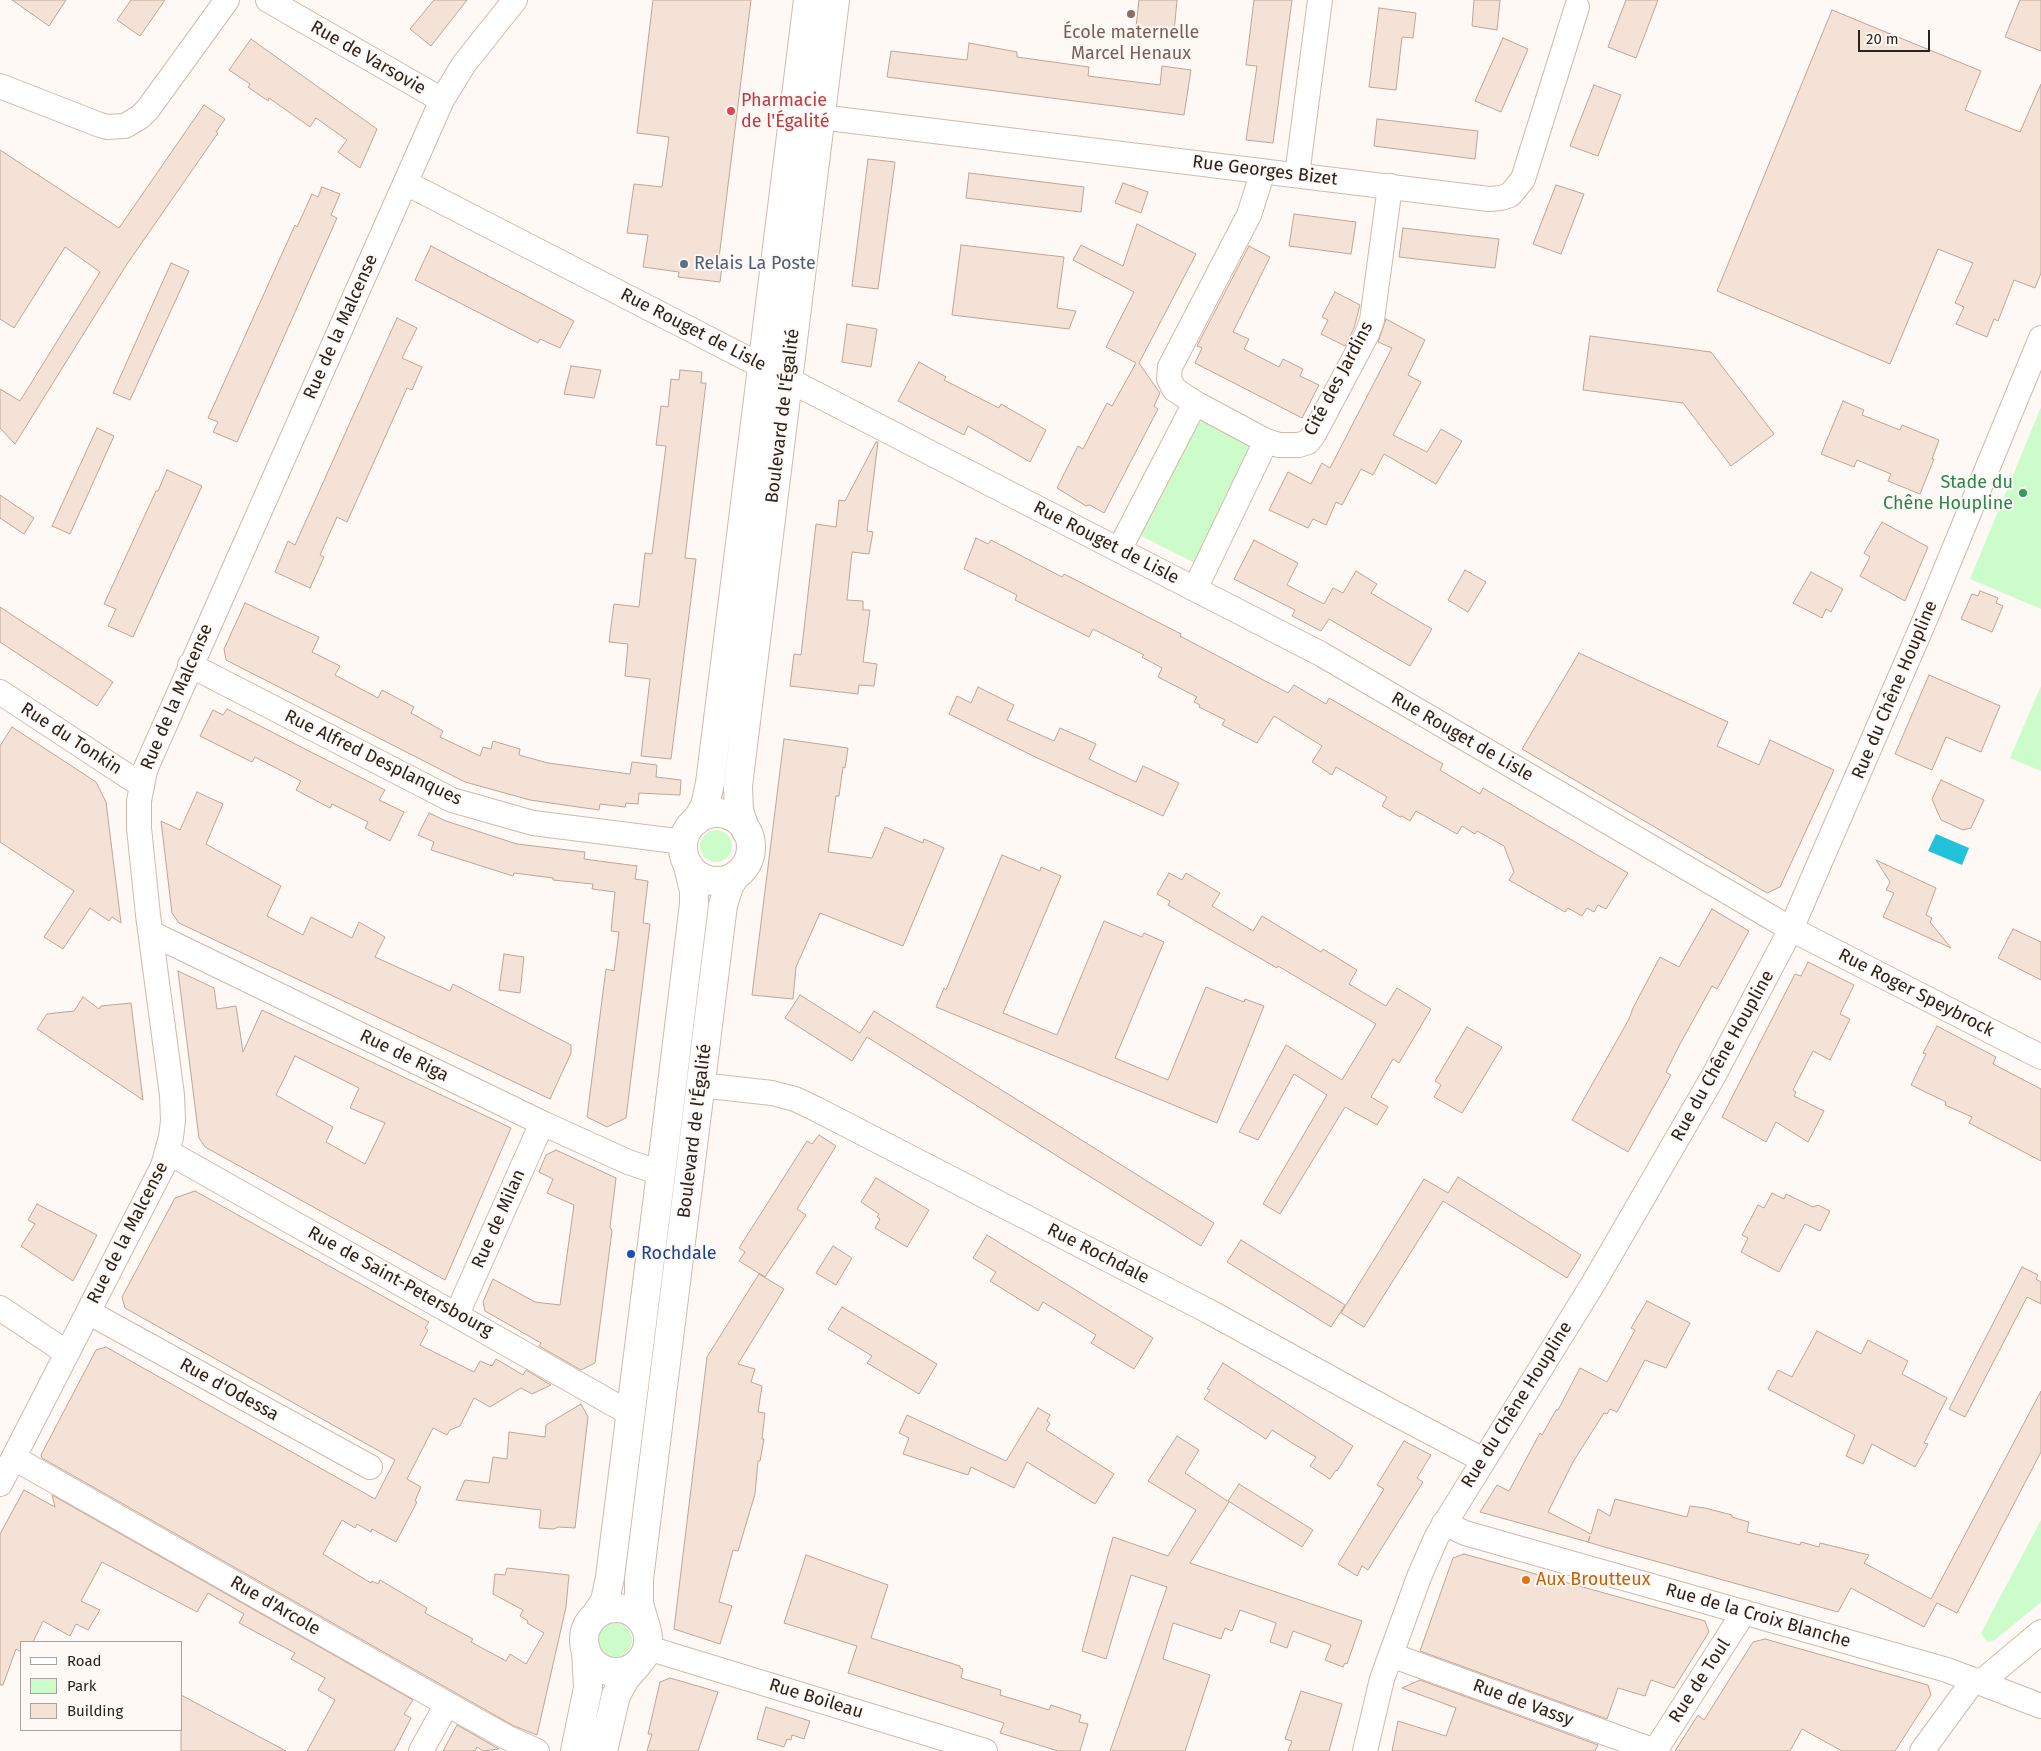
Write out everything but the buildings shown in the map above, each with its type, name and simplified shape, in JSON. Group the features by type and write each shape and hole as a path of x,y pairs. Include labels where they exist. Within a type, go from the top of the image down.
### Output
{"main road":[{"name":"Boulevard de l'Égalité","path":"595,1616 605,1600 610,1577 694,904 689,843 705,806 710,783 808,0"},
{"name":"Boulevard de l'Égalité","path":"746,830 739,811 738,786 835,0"},
{"path":"724,814 734,819 746,830 750,841 749,857 744,867 736,875 726,880 707,880 696,875 689,843 706,815 724,814"},
{"name":"Boulevard de l'Égalité","path":"644,1647 639,1604 639,1579 723,905 736,875"},
{"path":"574,1751 588,1688 584,1640 586,1629 595,1616 605,1610 621,1608 636,1614 644,1647 616,1695 603,1751"},
{"path":"586,1650 594,1664 607,1671 623,1672 644,1647"}],"street":[{"path":"0,86 100,125 108,127 125,126 140,117 148,109 227,0"},
{"name":"Rue de la Malcense","path":"0,1484 164,1166 168,1152 173,1107 139,828 141,785 155,745 190,665 442,100 464,64 515,0"},
{"path":"1296,175 1320,0"},
{"name":"Rue de Varsovie","path":"273,1 442,100"},
{"name":"Rue Georges Bizet","path":"820,117 1489,199 1510,195 1523,179 1577,7"},
{"name":"Cité des Jardins","path":"1263,171 1249,214 1170,367 1169,378 1174,389 1195,403 1266,441 1280,445 1299,446 1308,442 1367,334 1374,311 1390,186"},
{"name":"Rue Rouget de Lisle","path":"406,183 1321,654 1791,929"},
{"name":"Rue du Chêne Houpline","path":"1365,1751 1379,1690 1390,1655 1428,1554 1444,1523 1593,1284 1630,1221 1714,1075 1791,929 1924,622 2041,338"},
{"path":"1119,550 1195,403"},
{"path":"1195,589 1266,441"},
{"name":"Rue Alfred Desplanques","path":"190,665 452,800 534,823 689,843"},
{"name":"Rue du Tonkin","path":"0,692 141,785"},
{"name":"Rue Roger Speybrock","path":"1791,929 2041,1056"},
{"name":"Rue de Riga","path":"151,933 542,1123 628,1162 661,1173"},
{"name":"Rue Rochdale","path":"700,1084 772,1093 794,1099 816,1109 1208,1311 1483,1460"},
{"name":"Rue de Milan","path":"457,1314 542,1123"},
{"name":"Rue de Saint-Petersbourg","path":"168,1152 631,1414"},
{"path":"0,1308 67,1353"},
{"name":"Rue d'Odessa","path":"88,1312 370,1467"},
{"name":"Rue d'Arcole","path":"14,1458 447,1704 508,1738 537,1751"},
{"name":"Rue de la Croix Blanche","path":"1444,1523 1465,1533 1938,1667 2041,1706"},
{"name":"Rue de Toul","path":"1655,1751 1744,1612"},
{"path":"1922,1751 1977,1681 2041,1632"},
{"name":"Rue Boileau","path":"644,1647 985,1751"},
{"name":"Rue de Vassy","path":"1390,1655 1655,1751"},
{"path":"421,1751 447,1704"}],"green space":[{"name":"Stade du Chêne Houpline","path":"2041,407 2041,609 1970,579"},
{"path":"1212,420 1248,444 1252,459 1199,565 1135,533 1198,422"},
{"path":"2041,686 2041,771 2010,758"},
{"path":"716,830 728,834 732,846 728,858 716,862 704,858 700,846 704,834"},
{"path":"2041,1520 2041,1602 1995,1640 1987,1642 1981,1633"},
{"path":"615,1623 627,1628 632,1640 627,1652 615,1657 603,1652 598,1640 603,1628"}],"water":[{"path":"1936,834 1969,848 1962,865 1928,851"}],"place":[{"name":"École maternelle Marcel Henaux","path":"1131,14"},
{"name":"Pharmacie de l'Égalité","path":"731,111"},
{"name":"Relais La Poste","path":"684,264"},
{"name":"Stade du Chêne Houpline","path":"2023,493"},
{"name":"Rochdale","path":"631,1254"},
{"name":"Aux Broutteux","path":"1526,1580"}]}
